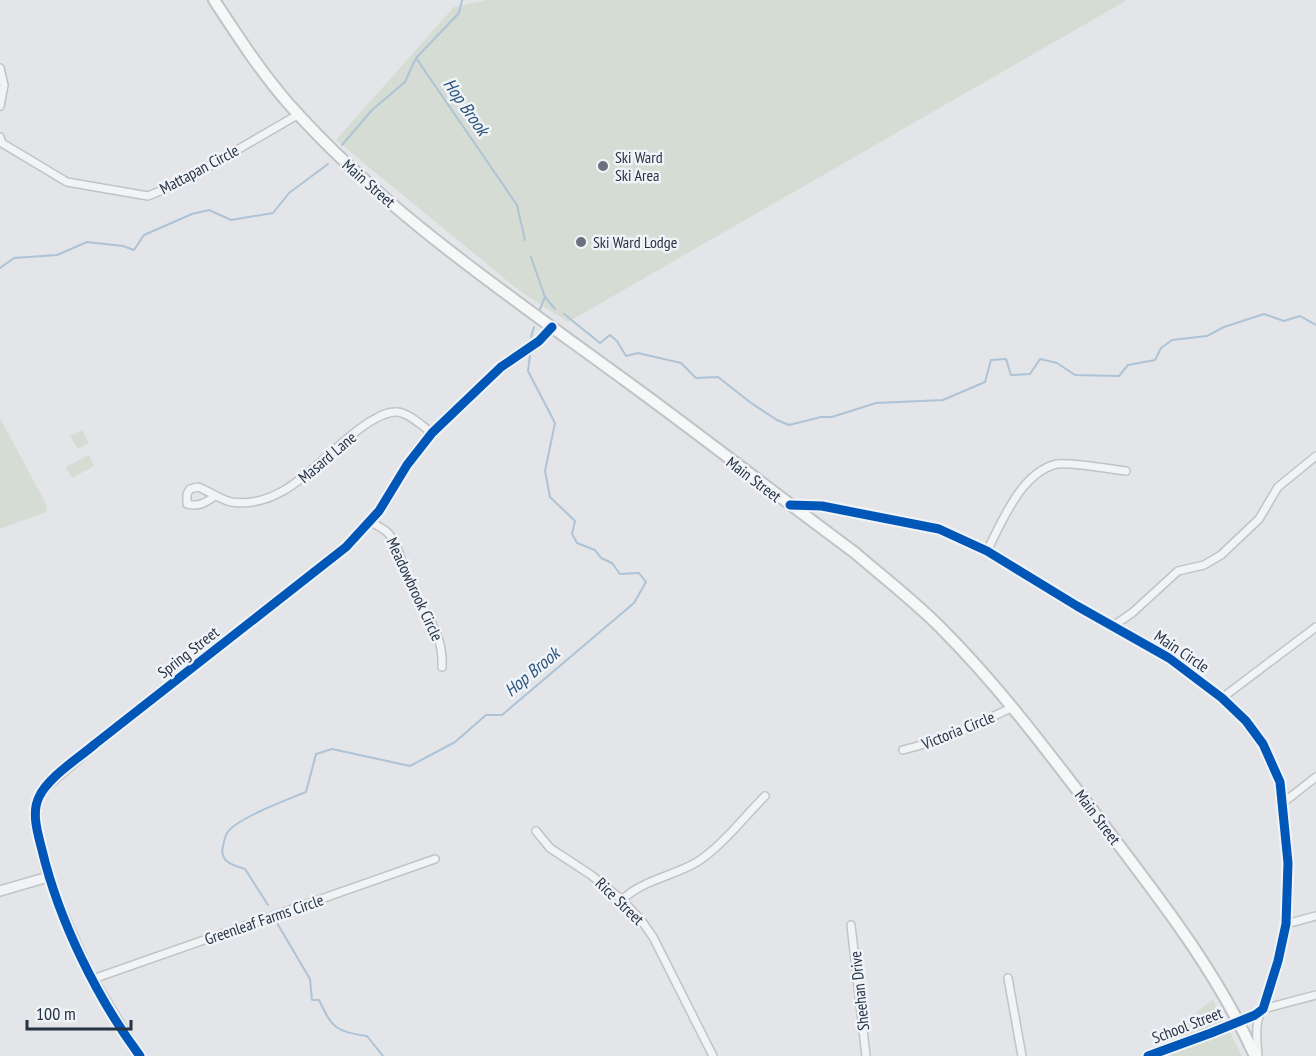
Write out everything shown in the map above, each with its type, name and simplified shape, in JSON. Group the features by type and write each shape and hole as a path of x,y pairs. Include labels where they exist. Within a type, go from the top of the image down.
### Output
{"main road":[{"name":"Main Street","path":"214,0 249,52 299,114 337,154 402,212 889,580 938,625 1013,707 1161,899 1205,964 1256,1056"}],"street":[{"path":"0,68 4,85 0,106"},
{"name":"Mattapan Circle","path":"0,137 2,143 59,179 78,185 148,196 182,182 299,114"},
{"name":"Spring Street","path":"140,1056 93,979 48,877 35,820 37,801 44,788 95,744 346,547 370,521 432,433 501,367 538,341 552,327"},
{"name":"Masard Lane","path":"215,496 231,502 250,501 275,495 299,481 367,423 390,412 406,414 432,433"},
{"path":"1113,627 1178,571 1204,565 1221,555 1259,519 1278,487 1316,456"},
{"path":"987,551 1013,501 1029,478 1057,464 1126,471"},
{"name":"Main Circle","path":"790,505 822,506 939,529 987,551 1113,627 1165,655 1222,698 1246,721 1263,744 1280,782 1284,802 1287,863 1286,924 1278,961 1260,1013 1256,1056"},
{"name":"Meadowbrook Circle","path":"370,521 385,530 394,542 410,584 439,637 443,650 442,667"},
{"path":"1222,698 1316,627"},
{"name":"Victoria Circle","path":"903,750 950,737 1013,707"},
{"path":"1284,802 1316,777"},
{"path":"622,900 632,892 690,866 703,857 765,796"},
{"name":"Rice Street","path":"536,831 550,848 591,875 622,900 641,920 653,937 713,1056"},
{"name":"Greenleaf Farms Circle","path":"93,979 435,859"},
{"path":"0,891 48,877"},
{"path":"1286,924 1316,916"},
{"name":"Sheehan Drive","path":"851,925 866,1056"},
{"path":"1008,978 1022,1056"},
{"path":"1237,1022 1263,1009 1316,995"},
{"name":"School Street","path":"1148,1056 1237,1022"}],"shaded area":[{"name":"Ski Ward Ski Area","path":"487,0 1127,0 568,322 521,292 336,140 454,7"},
{"path":"0,418 47,506 46,512 0,529"},
{"path":"82,430 89,443 78,449 70,436"},
{"path":"89,455 94,466 72,478 66,467"},
{"path":"1213,1000 1242,1056 1148,1056 1179,1044 1191,1019"}],"waterway":[{"name":"Hop Brook","path":"462,0 459,13 416,58 517,205 525,240"},
{"path":"342,145 372,110 405,82 415,60"},
{"path":"0,268 14,258 57,255 87,242 123,246 134,250 144,235 192,214 209,210 231,220 273,213 289,193 328,164"},
{"name":"Hop Brook","path":"531,257 545,297 540,309"},
{"path":"545,297 555,309"},
{"path":"564,314 600,343 610,335 617,341 626,356 638,353 681,363 696,378 718,377 751,403 789,425 821,417 832,417 876,403 943,400 985,382 991,360 1006,359 1011,375 1030,374 1040,359 1057,363 1075,375 1119,376 1128,365 1155,360 1161,348 1172,340 1207,336 1224,327 1264,314 1284,321 1300,316 1316,325"},
{"name":"Hop Brook","path":"531,337 534,327"},
{"name":"Hop Brook","path":"268,905 245,869 232,864 223,856 225,837 240,822 306,792 316,754 332,749 410,766 455,742 486,715 502,715 634,603 646,582 639,573 620,574 612,563 601,558 595,550 577,543 572,534 575,521 550,497 545,471 555,423 528,371 530,355"},
{"name":"Hop Brook","path":"277,923 310,979 312,1000 319,1000 336,1027 367,1036 383,1056"}],"cycle path":[{"path":"140,1056 95,984 58,904 37,830 35,817 39,797 49,782 64,768 346,547 379,511 407,465 432,433 501,367 539,341 552,327"},
{"path":"790,505 822,506 939,529 987,551 1169,658 1222,698 1246,721 1263,744 1280,782 1288,863 1286,924 1278,961 1263,1009 1255,1015 1211,1033 1148,1056"}],"place":[{"name":"Ski Ward Ski Area","path":"603,166"},
{"name":"Ski Ward Lodge","path":"581,242"}]}
